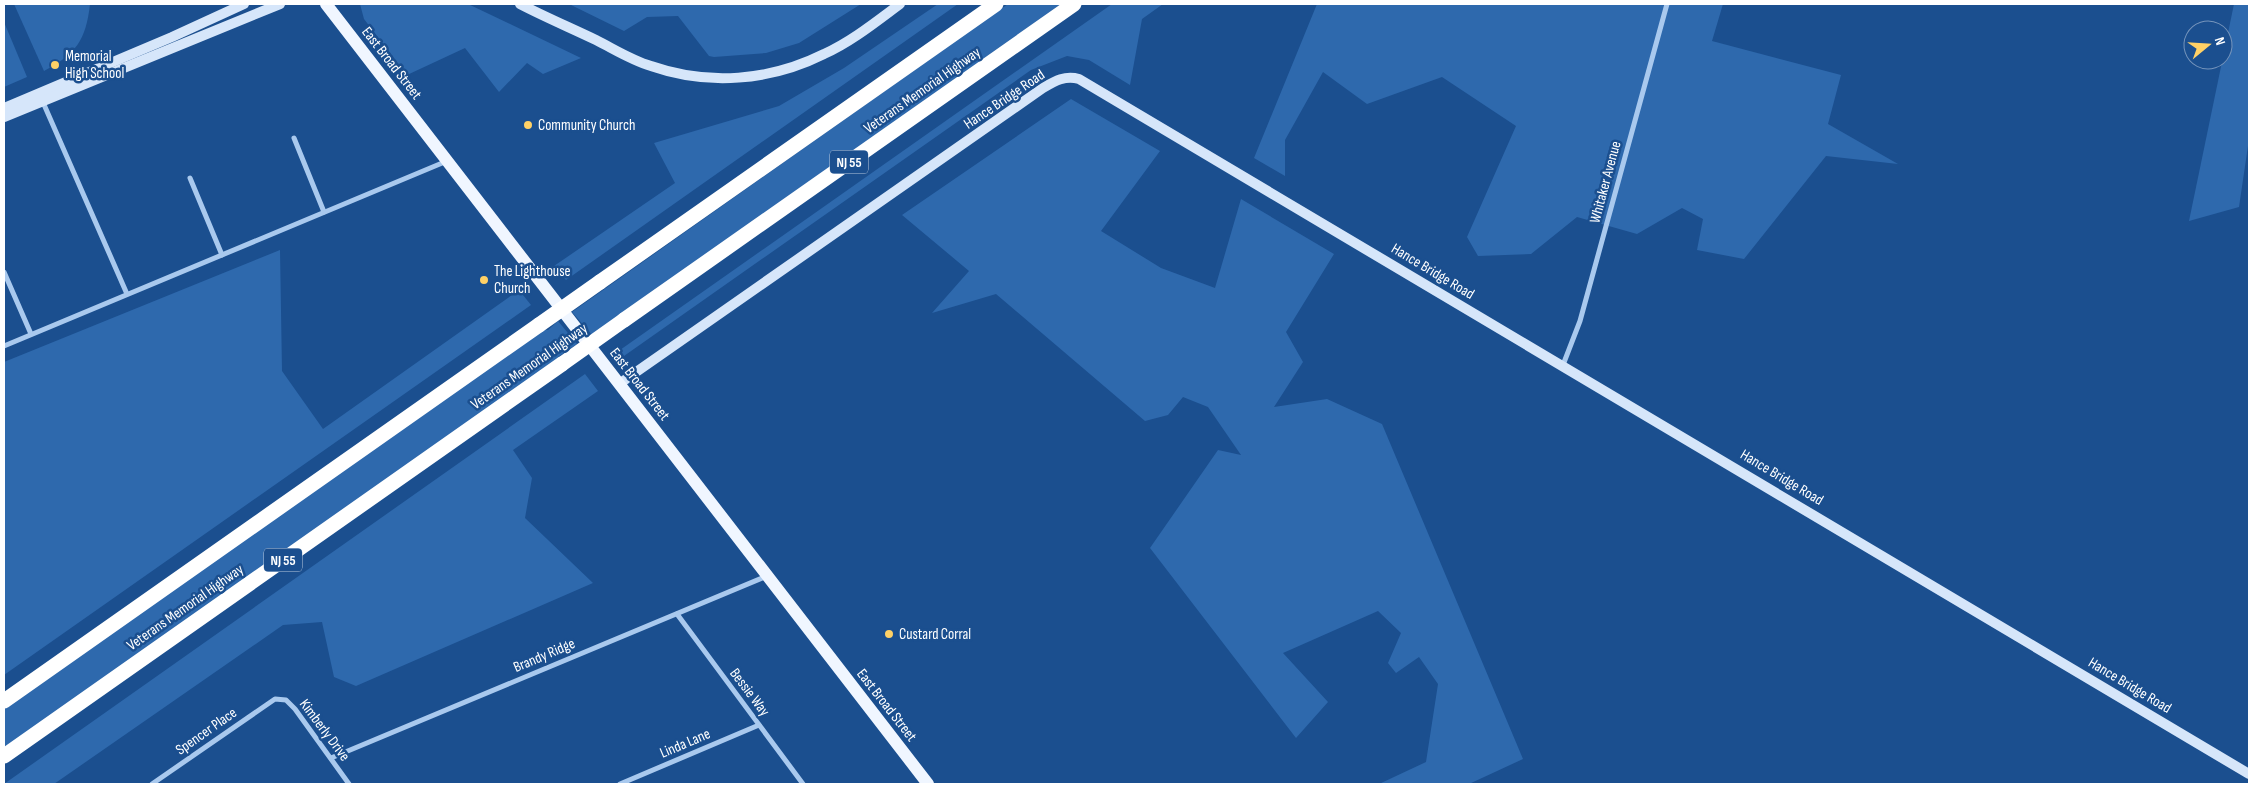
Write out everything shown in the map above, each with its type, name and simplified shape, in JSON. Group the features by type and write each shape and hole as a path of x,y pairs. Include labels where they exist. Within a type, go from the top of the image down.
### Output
{"highway":[{"name":"Veterans Memorial Highway","path":"4,701 996,4"},
{"name":"Veterans Memorial Highway","path":"4,756 1074,4"}],"main road":[{"name":"East Broad Street","path":"326,4 928,784"}],"street":[{"path":"4,117 41,97 244,4"},
{"path":"4,108 41,97 280,4"},
{"path":"520,4 648,65 677,74 724,79 770,74 807,62 834,50 900,4"},
{"name":"Whitaker Avenue","path":"1563,366 1580,321 1667,4"},
{"name":"Hance Bridge Road","path":"620,384 1043,88 1061,79 1071,77 1079,79 2249,774"},
{"path":"41,97 127,294"},
{"path":"294,138 324,212"},
{"path":"4,346 447,161"},
{"path":"190,178 222,254"},
{"path":"4,272 31,334"},
{"name":"Brandy Ridge","path":"331,758 768,576"},
{"name":"Bessie Way","path":"677,614 803,784"},
{"name":"Kimberly Drive","path":"275,699 286,700 296,708 350,784"},
{"name":"Spencer Place","path":"152,784 275,699"},
{"name":"Linda Lane","path":"620,784 760,725"}],"shaded area":[{"path":"14,4 90,4 86,27 77,45 72,52 44,71"},
{"path":"360,4 468,4 581,58 543,74 527,63 499,92 465,48 407,75 364,19"},
{"path":"569,4 861,4 799,43 766,53 714,57 709,56 678,16 647,17 624,31"},
{"path":"938,4 958,4 566,280 554,266 675,183 654,143 779,106 844,68"},
{"path":"1008,4 1061,4 592,335 572,312"},
{"path":"1112,4 1163,4 1142,19 1130,85 1089,60 1067,56 1031,70 624,356 620,350"},
{"path":"1317,4 1723,4 1712,41 1841,75 1828,124 1898,164 1826,156 1744,259 1697,250 1703,219 1682,208 1637,234 1577,217 1531,254 1478,256 1467,237 1516,126 1442,77 1367,104 1323,72 1285,140 1285,176 1254,158"},
{"path":"2234,4 2249,4 2249,139 2239,207 2189,221 2220,70 2233,70 2233,20 2231,20"},
{"path":"4,22 27,77 4,87"},
{"path":"1071,99 1160,151 1101,231 1161,268 1215,288 1241,199 1334,254 1286,332 1303,362 1274,407 1327,399 1382,424 1523,759 1469,784 1379,784 1426,762 1438,684 1419,657 1396,673 1388,663 1401,633 1378,611 1283,653 1328,702 1296,738 1150,548 1218,450 1241,455 1208,407 1183,397 1168,415 1145,421 996,294 932,313 969,271 902,215"},
{"path":"280,250 282,371 323,429 519,290 531,305 4,675 4,362"},
{"path":"558,321 577,344 558,357 559,361 4,750 4,708 542,329 548,330"},
{"path":"585,374 598,391 513,450 532,478 525,518 593,583 356,686 334,677 322,622 283,625 54,784 4,784"}],"place":[{"name":"Memorial High School","path":"55,65"},
{"name":"Community Church","path":"528,125"},
{"name":"The Lighthouse Church","path":"484,280"},
{"name":"Custard Corral","path":"889,634"}]}
